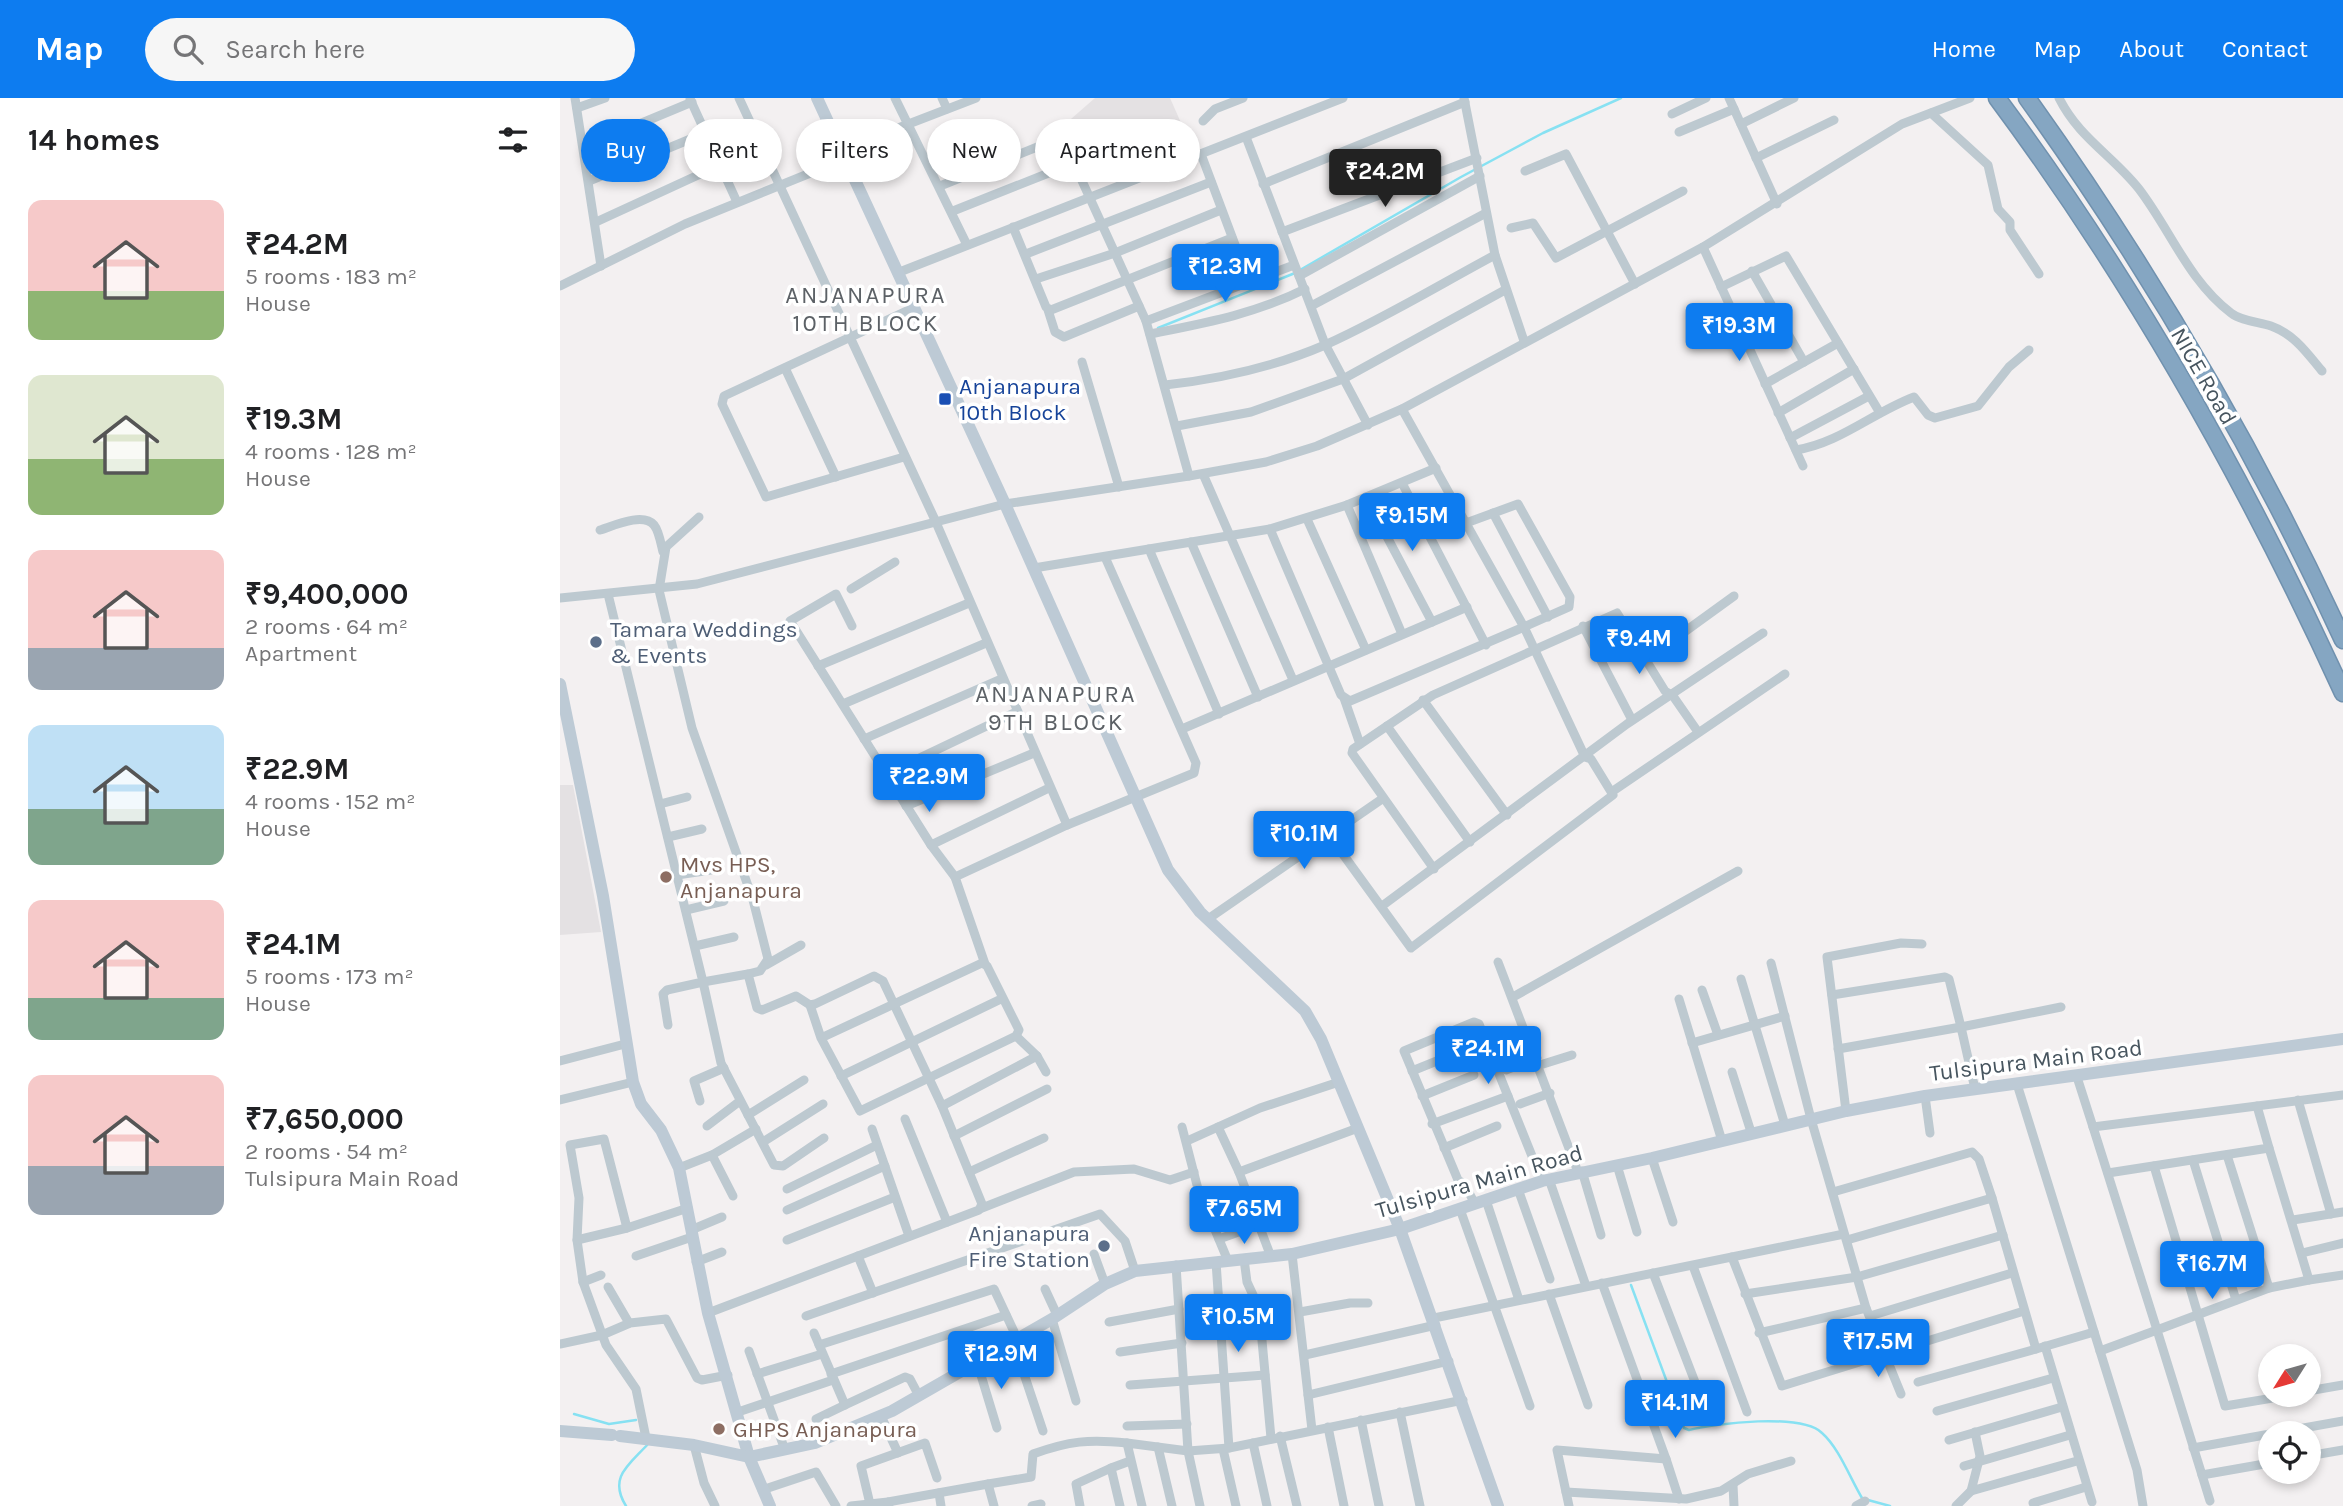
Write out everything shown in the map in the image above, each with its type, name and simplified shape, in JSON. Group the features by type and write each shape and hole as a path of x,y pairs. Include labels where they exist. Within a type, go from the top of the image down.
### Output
{"highway":[{"name":"NICE Road","path":"1997,98 2106,256 2209,428 2309,619 2343,693"},
{"name":"NICE Road","path":"2027,98 2081,176 2212,390 2294,540 2343,640"}],"street":[{"path":"575,98 581,128"},
{"path":"578,108 605,98"},
{"path":"739,98 934,520 1067,825"},
{"path":"817,98 827,119"},
{"path":"895,98 905,119"},
{"path":"942,98 947,109"},
{"path":"913,122 976,98"},
{"path":"1203,121 1215,109 1243,98"},
{"path":"897,273 1341,98"},
{"path":"1672,114 1706,98"},
{"path":"1729,98 1777,204"},
{"path":"1741,124 1794,98"},
{"path":"560,598 659,590 746,574 934,520 1005,504 1203,474 1279,458 1368,425 1402,409 1703,247 1777,204 1884,135 1970,98"},
{"path":"2059,98 2086,139 2121,167 2141,192 2187,266 2206,291 2233,315 2275,327 2299,342 2322,372"},
{"path":"648,119 691,100 699,119"},
{"path":"1263,184 1465,100 1495,255 1524,341"},
{"path":"1679,132 1734,109"},
{"path":"1931,113 1988,165 1998,209 2010,222 2010,230 2039,274"},
{"path":"1756,158 1834,120"},
{"path":"913,135 953,211 967,245"},
{"path":"1246,137 1294,265 1313,304 1325,344 1368,425"},
{"path":"940,186 1035,146"},
{"path":"1201,154 1249,282"},
{"path":"1525,171 1566,154 1635,284"},
{"path":"1282,232 1477,158"},
{"path":"1299,276 1480,176"},
{"path":"953,211 1035,178"},
{"path":"560,286 737,202 796,179"},
{"path":"589,182 601,266"},
{"path":"596,222 684,182"},
{"path":"728,182 737,202"},
{"path":"856,182 1005,504 1134,800 1168,870 1208,919 1305,1012 1321,1039 1400,1228 1463,1400 1498,1506"},
{"path":"1082,182 1146,321 1189,476"},
{"path":"1026,254 1211,183"},
{"path":"1511,228 1533,223 1556,258 1608,233 1683,191"},
{"path":"1036,279 1115,253 1221,210"},
{"path":"1313,304 1486,213"},
{"path":"1013,227 1055,332 1064,338 1139,306"},
{"path":"1048,310 1232,238"},
{"path":"1703,247 1803,466"},
{"path":"1165,385 1211,380 1273,364 1325,344 1495,255"},
{"path":"1721,287 1786,256 1880,413"},
{"path":"1146,321 1294,265"},
{"path":"1752,271 1804,362"},
{"path":"1150,334 1234,318 1267,308 1305,289"},
{"path":"1177,426 1251,412 1343,379 1506,290"},
{"path":"904,457 766,497 722,404 724,396 913,307"},
{"path":"1765,384 1838,342"},
{"path":"1796,450 1838,438 1914,397 1928,415 1935,418 1978,406 2009,367 2029,350"},
{"path":"1082,362 1119,487"},
{"path":"785,368 836,477"},
{"path":"1778,413 1854,369"},
{"path":"1790,439 1869,396"},
{"path":"1402,409 1524,627 1585,757 1591,759 1613,791"},
{"path":"1034,568 1270,529 1347,505 1436,468"},
{"path":"1203,474 1293,680"},
{"path":"1402,483 1486,645"},
{"path":"1366,497 1432,622"},
{"path":"1344,698 1350,701 1486,645 1569,607 1570,597 1521,506 1518,504 1466,523"},
{"path":"1347,505 1402,634"},
{"path":"1493,513 1548,617"},
{"path":"663,552 699,517"},
{"path":"1307,519 1366,650"},
{"path":"600,530 628,522 648,521 654,526 663,552 659,590 692,728 752,900 768,959 766,965"},
{"path":"1270,529 1344,698 1360,744"},
{"path":"1191,542 1258,697"},
{"path":"1149,549 1219,713"},
{"path":"955,877 1067,825 1134,800 1194,773 1196,763 1182,729 1105,557"},
{"path":"851,589 895,562"},
{"path":"608,594 723,1068 774,1165 783,1166 824,1138"},
{"path":"748,974 760,1010 796,996 810,1004 821,1038 860,1111 1016,1036 1019,1030 985,964 955,877 930,845 790,621 836,594 852,625"},
{"path":"1647,659 1734,596"},
{"path":"818,666 969,603"},
{"path":"1182,729 1467,607"},
{"path":"1434,869 1352,758 1353,749 1423,701 1617,612 1665,691 1673,696 1698,732"},
{"path":"1583,626 1632,720"},
{"path":"1382,906 1632,720 1673,696 1763,633"},
{"path":"843,704 986,643"},
{"path":"1329,835 1382,906 1407,946 1415,947 1611,798 1613,791 1698,732 1713,726 1786,674"},
{"path":"864,739 1002,679"},
{"path":"560,684 604,896 633,1082 641,1104 666,1138 679,1168 708,1313 728,1375 749,1457 770,1506"},
{"path":"1423,701 1507,815"},
{"path":"886,774 1016,712"},
{"path":"1387,726 1470,842"},
{"path":"906,806 1034,752"},
{"path":"930,845 1049,788"},
{"path":"660,804 687,797"},
{"path":"1208,919 1382,799"},
{"path":"668,837 702,829"},
{"path":"677,875 711,870"},
{"path":"1513,997 1738,871"},
{"path":"686,910 724,901"},
{"path":"695,946 734,937"},
{"path":"1846,1111 1826,961 1830,954 1901,943 1922,944"},
{"path":"668,1026 663,994 667,990 748,974 801,945"},
{"path":"1498,962 1580,1172 1601,1235"},
{"path":"1771,963 1811,1119 1857,1277 1882,1353 1901,1394"},
{"path":"821,1038 985,964"},
{"path":"810,1004 874,976 883,981 942,1106 982,1208"},
{"path":"1832,995 1945,977 1949,979 1975,1089"},
{"path":"1741,979 1785,1125"},
{"path":"1702,989 1718,1035"},
{"path":"841,1076 1001,999"},
{"path":"1679,999 1722,1141"},
{"path":"1838,1049 2061,1007"},
{"path":"1692,1043 1785,1016"},
{"path":"1519,1300 1481,1202 1458,1180 1432,1125 1404,1050 1476,1022 1545,1180 1586,1286"},
{"path":"1016,1036 1037,1056 1046,1072"},
{"name":"Tulsipura Main Road","path":"749,1457 815,1443 881,1416 1055,1317 1105,1284 1135,1271 1293,1254 1400,1228 1545,1180 1651,1158 1846,1111 1925,1096 2343,1039"},
{"path":"560,1061 625,1044"},
{"path":"1412,1072 1464,1050"},
{"path":"1506,1070 1572,1055"},
{"path":"942,1106 1037,1056"},
{"path":"700,1101 694,1081 723,1068"},
{"path":"1732,1072 1751,1132"},
{"path":"1422,1096 1474,1075"},
{"path":"2077,1077 2210,1500"},
{"path":"748,1115 804,1080"},
{"path":"560,1100 633,1082"},
{"path":"1187,1141 1260,1108 1339,1082"},
{"path":"2017,1084 2137,1470 2143,1506"},
{"path":"954,1136 1047,1089"},
{"path":"1520,1104 1550,1093"},
{"path":"2093,1127 2343,1095"},
{"path":"1432,1125 1508,1096"},
{"path":"1925,1096 1930,1133"},
{"path":"2298,1100 2331,1214"},
{"path":"707,1126 740,1101"},
{"path":"763,1142 822,1104"},
{"path":"2258,1106 2309,1280"},
{"path":"905,1119 947,1222"},
{"path":"1444,1148 1497,1126"},
{"path":"1182,1127 1194,1172 1219,1239 1222,1262 1226,1449 1236,1506"},
{"path":"1218,1127 1239,1172 1271,1257"},
{"path":"1239,1172 1358,1128"},
{"path":"679,1168 712,1155 756,1129"},
{"path":"872,1129 909,1236"},
{"path":"969,1172 1044,1138"},
{"path":"627,1228 604,1139 569,1146 579,1198 577,1240 583,1282 602,1335 617,1364 636,1389 646,1438"},
{"path":"787,1189 877,1145"},
{"path":"2108,1173 2269,1148"},
{"path":"1833,1192 1972,1152 1979,1159 2024,1311 2053,1378 2092,1502"},
{"path":"712,1155 733,1196"},
{"path":"2227,1155 2269,1288"},
{"path":"1651,1158 1673,1222"},
{"path":"2193,1160 2236,1300"},
{"path":"1616,1165 1637,1232"},
{"path":"787,1210 885,1166"},
{"path":"2154,1166 2200,1313 2225,1406 2258,1400"},
{"path":"708,1313 1074,1172 1134,1169 1170,1180 1194,1172"},
{"path":"1518,1189 1550,1279"},
{"path":"787,1240 895,1197"},
{"path":"1305,1355 1495,1305 1846,1237 1992,1198"},
{"path":"577,1240 627,1228 688,1208"},
{"path":"1460,1209 1530,1406"},
{"path":"2293,1220 2343,1212"},
{"path":"806,1316 1100,1214 1125,1241 1135,1271"},
{"path":"636,1256 692,1233 722,1217"},
{"path":"1219,1239 1258,1225"},
{"path":"1745,1294 1857,1277 2003,1236"},
{"path":"2302,1253 2343,1243"},
{"path":"696,1262 722,1252"},
{"path":"1094,1254 1105,1284"},
{"path":"1293,1254 1312,1430"},
{"path":"858,1256 873,1293"},
{"path":"1732,1257 1759,1333 1782,1386 2024,1311"},
{"path":"1244,1259 1247,1282 1259,1308 1265,1375 1275,1437 1297,1506"},
{"path":"1176,1265 1188,1451 1200,1506"},
{"path":"1693,1266 1747,1412"},
{"path":"1653,1273 1710,1421"},
{"path":"1759,1333 1868,1312 2012,1273"},
{"path":"583,1282 601,1275"},
{"path":"2100,1351 2269,1288 2343,1275"},
{"path":"1602,1283 1683,1502"},
{"path":"608,1287 629,1323"},
{"path":"757,1374 820,1349 994,1289 1015,1340 1043,1431"},
{"path":"1045,1289 1055,1317 1076,1401"},
{"path":"1549,1294 1588,1405"},
{"path":"1300,1312 1350,1303 1368,1303"},
{"path":"1109,1322 1179,1309"},
{"path":"738,1412 1006,1315"},
{"path":"560,1344 602,1335 629,1323 666,1319 697,1378 702,1380 728,1375"},
{"path":"1918,1382 2094,1332"},
{"path":"814,1334 845,1405"},
{"path":"1121,1352 1182,1343"},
{"path":"749,1351 785,1450"},
{"path":"1308,1395 1449,1361"},
{"path":"976,1362 997,1428"},
{"path":"1130,1385 1265,1375"},
{"path":"816,1419 905,1377 919,1396"},
{"path":"1937,1411 2053,1378"},
{"path":"2321,1389 2343,1385"},
{"path":"851,1506 889,1504 1031,1477 1032,1455 1062,1443 1088,1439 1188,1451 1226,1449 1463,1400"},
{"path":"1949,1440 2062,1407"},
{"path":"1400,1412 1420,1506"},
{"path":"881,1416 898,1453"},
{"path":"1361,1420 1379,1506"},
{"path":"1127,1426 1187,1424"},
{"path":"2321,1427 2342,1424"},
{"path":"1328,1427 1344,1506"},
{"path":"560,1430 646,1438 749,1457"},
{"path":"1971,1491 1980,1456 1975,1432"},
{"path":"1964,1466 2070,1435"},
{"path":"2193,1448 2258,1436"},
{"path":"870,1503 860,1468 898,1453 925,1443 937,1478"},
{"path":"1127,1443 1142,1506"},
{"path":"1253,1443 1268,1506"},
{"path":"694,1445 704,1483 715,1506"},
{"path":"1158,1447 1172,1506"},
{"path":"1569,1506 1558,1450 1666,1459"},
{"path":"2321,1454 2343,1450"},
{"path":"1080,1506 1076,1484 1130,1461"},
{"path":"1566,1492 1621,1502 1683,1502 1721,1491 1748,1474 1791,1461"},
{"path":"1956,1506 1971,1491 2077,1461"},
{"path":"2202,1475 2258,1465"},
{"path":"1111,1468 1120,1506"},
{"path":"762,1490 815,1472 836,1506"},
{"path":"989,1484 993,1506"},
{"path":"1733,1485 1734,1506"},
{"path":"2033,1503 2087,1487"},
{"path":"939,1493 941,1506"}],"shaded area":[{"path":"1095,98 1170,98 1179,119 1071,119"},
{"path":"560,785 573,785 601,932 560,935"}],"waterway":[{"path":"1300,270 1543,133 1621,98"},
{"path":"1158,328 1295,273"},
{"path":"1631,1285 1684,1428 1689,1430 1758,1421 1797,1423 1812,1427 1822,1433 1834,1447 1862,1498"},
{"path":"574,1414 609,1424 636,1420"},
{"path":"626,1506 621,1496 620,1479 628,1465 648,1444"},
{"path":"1868,1500 1890,1506"}],"place":[{"name":"Anjanapura 10th Block","path":"945,399"},
{"name":"Tamara Weddings & Events","path":"596,642"},
{"name":"Mvs HPS, Anjanapura","path":"666,877"},
{"name":"Anjanapura Fire Station","path":"1104,1246"},
{"name":"GHPS Anjanapura","path":"719,1429"}],"district":[{"name":"ANJANAPURA 10TH BLOCK","path":"866,309"},
{"name":"ANJANAPURA 9TH BLOCK","path":"1056,708"}]}
